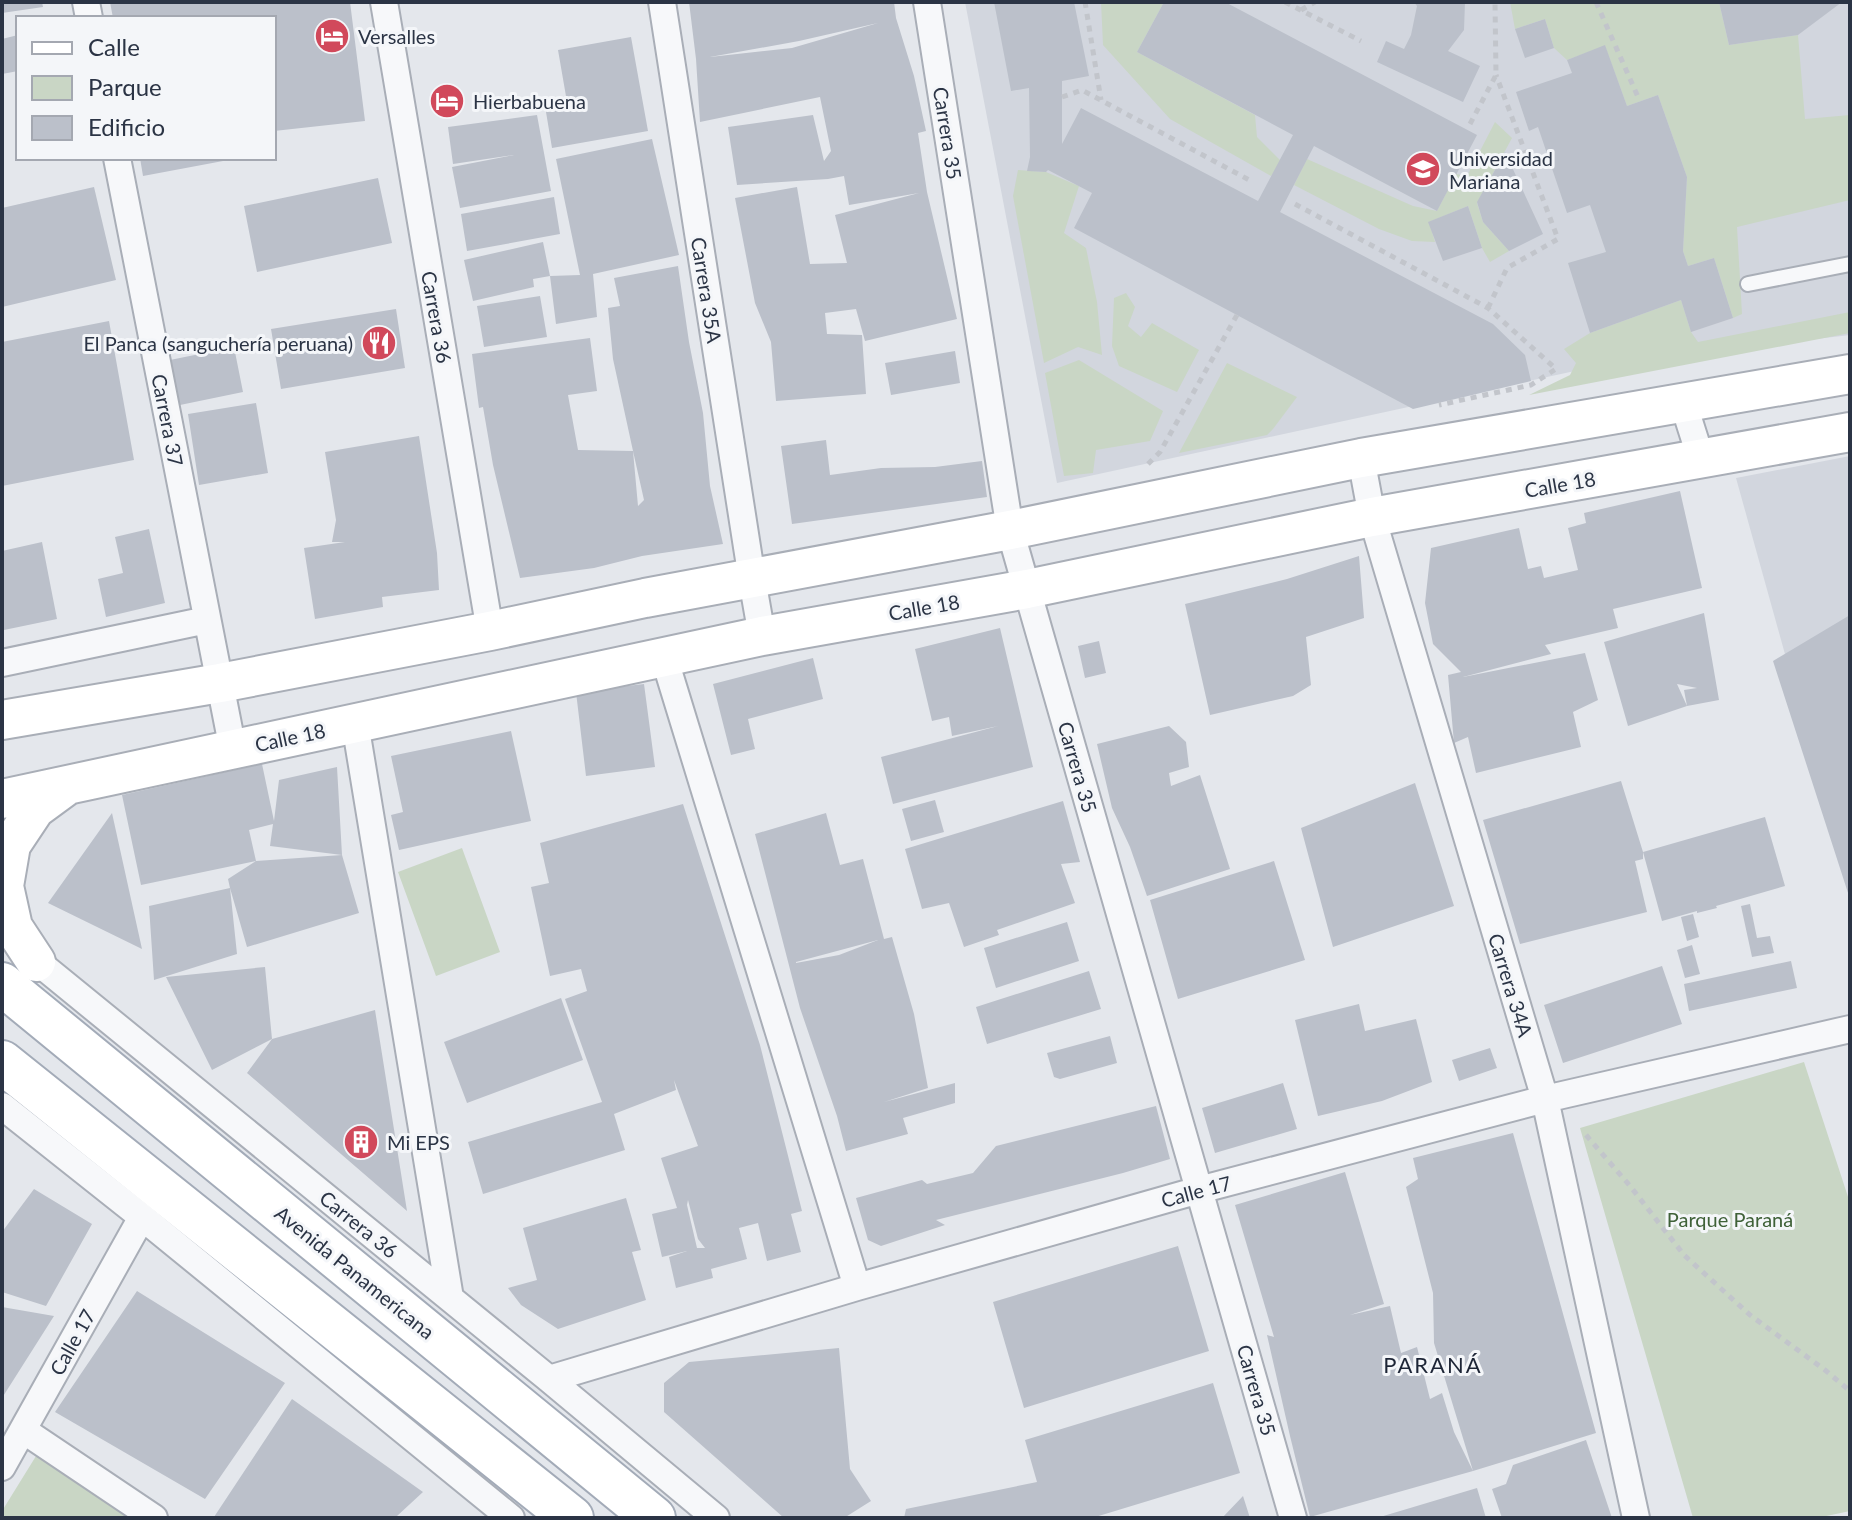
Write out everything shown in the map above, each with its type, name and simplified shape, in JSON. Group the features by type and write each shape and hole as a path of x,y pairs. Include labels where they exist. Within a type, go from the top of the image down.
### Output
{"main road":[{"path":"2,720 220,683 490,631 1361,458 1850,374"},
{"name":"Calle 18","path":"2,799 762,636 1027,589 1372,517 1850,432"},
{"path":"19,973 4,886 11,845 35,809 68,785"},
{"name":"Avenida Panamericana","path":"19,973 56,1027 654,1518"},
{"path":"2,1062 572,1518"}],"street":[{"name":"Carrera 36","path":"384,2 490,631"},
{"name":"Carrera 35A","path":"662,2 762,636"},
{"name":"Carrera 35","path":"927,2 1010,530 1293,1518"},
{"name":"Carrera 37","path":"117,160 233,750"},
{"path":"1683,402 1701,459"},
{"name":"Carrera 34A","path":"1361,458 1372,517 1545,1099 1636,1518"},
{"path":"2,663 207,620"},
{"path":"664,657 857,1287"},
{"path":"355,723 450,1298"},
{"name":"Carrera 36","path":"2,932 19,973 450,1298 716,1518"},
{"name":"Calle 17","path":"549,1379 1199,1190 1545,1099 1848,1036"},
{"path":"2,1106 511,1518"},
{"name":"Calle 17","path":"2,1467 142,1217"},
{"path":"23,1430 154,1518"}],"lane":[{"path":"1748,284 1850,264"}],"path":[{"path":"1085,2 1101,101"},
{"path":"1285,2 1361,41"},
{"path":"1301,10 1315,2"},
{"path":"1488,308 1507,268 1558,239 1496,75 1495,2"},
{"path":"1596,2 1638,97"},
{"path":"1470,124 1496,75"},
{"path":"1062,97 1082,90 1251,181"},
{"path":"1295,204 1488,308 1556,369"},
{"path":"1130,505 1146,466 1160,452 1237,315"},
{"path":"1580,1128 1684,1255 1750,1315 1850,1391"}],"shaded area":[{"name":"Universidad Mariana","path":"965,2 1850,2 1850,335 1607,364 1057,483"},
{"path":"1850,456 1850,888 1736,478"}],"green space":[{"path":"1101,2 1164,2 1137,52 1255,115 1257,137 1282,162 1271,176 1170,119 1103,45"},
{"path":"1510,2 1719,2 1729,45 1798,35 1805,119 1850,115 1850,200 1737,227 1742,314 1733,318 1714,258 1688,266 1683,251 1687,177 1658,95 1627,106 1605,46 1567,60 1554,48 1545,19 1515,29"},
{"path":"1495,122 1512,138 1477,203 1483,222 1509,251 1490,262 1468,206 1429,222 1435,242 1412,241 1379,229 1294,185 1307,159 1413,206 1437,211 1456,174 1467,176"},
{"path":"1018,170 1046,172 1079,186 1064,233 1086,248 1097,302 1102,355 1078,347 1044,363 1013,196"},
{"path":"1126,293 1135,307 1128,326 1141,337 1152,323 1199,350 1177,392 1119,366 1112,346 1114,298"},
{"path":"1681,300 1691,332 1698,342 1850,312 1850,333 1529,395 1570,375 1576,363 1564,349 1590,333"},
{"path":"1079,360 1163,411 1150,441 1096,450 1093,473 1064,476 1045,373"},
{"path":"1227,363 1297,397 1267,435 1179,453"},
{"path":"462,848 500,952 436,976 398,872"},
{"name":"Parque Paraná","path":"1804,1062 1850,1203 1850,1511 1817,1518 1693,1518 1580,1128"},
{"path":"41,1448 138,1518 2,1518 2,1511"}],"building":[{"path":"2,2 42,2 43,7 2,13"},
{"path":"110,2 350,2 365,121 276,131 276,16 113,16"},
{"path":"689,2 894,2 926,131 918,133 927,192 957,319 865,341 856,309 825,313 827,334 862,335 866,394 776,401 771,342 755,303 735,198 797,187 810,264 847,263 835,215 919,193 849,205 844,176 737,185 728,127 813,115 824,161 831,151 820,97 700,122","holes":["878,23 792,48 710,57"]},
{"path":"994,2 1074,2 1089,76 1062,81 1062,144 1081,108 1258,201 1293,135 1137,52 1164,2 1225,2 1477,135 1437,211 1314,146 1280,212 1493,324 1525,355 1531,381 1413,409 1074,228 1092,193 1048,170 1027,171 1030,157 1029,88 1011,91"},
{"path":"1414,2 1465,2 1464,30 1448,51 1480,66 1463,102 1377,62 1386,41 1404,49 1411,35 1417,6"},
{"path":"1719,2 1842,2 1798,35 1729,45"},
{"path":"1545,19 1554,48 1525,58 1515,29"},
{"path":"16,36 16,71 2,74 2,39"},
{"path":"631,37 648,131 552,148 545,106 567,102 558,50"},
{"path":"1605,45 1627,106 1658,95 1687,177 1683,251 1688,266 1714,258 1733,318 1691,332 1681,300 1590,333 1568,263 1606,252 1590,205 1567,213 1538,127 1529,131 1516,92 1572,73 1567,60"},
{"path":"537,115 551,191 460,208 452,167 514,155 453,164 448,127"},
{"path":"652,139 679,255 593,274 597,317 556,324 550,276 580,275 556,159"},
{"path":"1505,152 1543,234 1509,251 1483,222 1477,202"},
{"path":"140,160 223,160 223,161 143,176"},
{"path":"378,178 392,243 257,272 244,206"},
{"path":"94,187 116,280 2,307 2,208"},
{"path":"554,197 560,234 467,251 461,214"},
{"path":"1468,206 1482,248 1443,261 1428,222"},
{"path":"543,242 550,276 533,279 534,287 473,301 464,260"},
{"path":"678,266 703,413 710,486 723,544 520,578 493,465 483,407 479,408 472,354 590,338 597,391 568,395 578,450 633,451 613,359 608,308 620,306 614,278","holes":["633,451 644,500 638,506"]},
{"path":"540,296 547,337 484,347 477,306"},
{"path":"396,309 405,368 281,389 271,329"},
{"path":"109,321 134,460 2,486 2,342"},
{"path":"234,347 243,392 180,405 170,360"},
{"path":"955,351 960,383 891,395 885,363"},
{"path":"256,403 268,473 199,485 188,414"},
{"path":"419,436 437,553 439,590 382,597 383,607 315,619 304,548 345,542 332,542 336,520 325,452"},
{"path":"826,440 830,475 982,461 987,497 792,524 781,446"},
{"path":"1680,491 1702,588 1613,609 1618,628 1545,645 1551,654 1463,677 1585,653 1598,700 1573,712 1581,747 1476,773 1468,737 1454,743 1448,675 1461,672 1433,644 1425,603 1431,548 1519,528 1528,569 1541,566 1544,578 1578,570 1568,528 1586,523 1584,513"},
{"path":"149,529 165,603 106,617 98,579 123,573 115,537"},
{"path":"42,542 57,619 4,630 2,551"},
{"path":"1359,556 1364,618 1306,637 1311,685 1293,696 1210,715 1185,604 1287,579"},
{"path":"1704,613 1719,700 1687,706 1628,726 1604,642","holes":["1677,684 1697,688 1684,690 1687,706"]},
{"path":"1850,615 1850,896 1849,896 1773,661"},
{"path":"1000,628 1033,767 893,804 881,757 998,726 952,736 949,717 932,721 915,649"},
{"path":"1099,641 1106,673 1085,678 1078,646"},
{"path":"813,658 823,699 748,719 755,749 731,755 713,684"},
{"path":"644,684 655,767 586,776 576,692"},
{"path":"1169,726 1186,742 1189,767 1169,773 1171,786 1200,775 1230,869 1147,896 1112,808 1097,744"},
{"path":"511,731 531,821 399,850 391,815 403,812 391,756"},
{"path":"262,764 274,821 279,780 337,767 342,855 270,846 273,824 249,830 256,861 141,885 122,795"},
{"path":"1621,781 1643,852 1643,859 1635,861 1647,912 1520,944 1483,820"},
{"path":"1415,783 1454,906 1333,947 1301,828"},
{"path":"935,800 944,832 911,841 902,809"},
{"path":"1063,801 1080,862 1061,864 1075,903 997,930 999,935 964,947 949,903 922,909 905,849"},
{"path":"683,804 760,1045 802,1211 791,1214 801,1252 767,1261 758,1223 739,1228 747,1259 711,1269 713,1278 676,1288 669,1257 687,1251 662,1257 652,1214 677,1208 661,1158 698,1146 674,1080 676,1090 614,1114 625,1150 483,1194 468,1142 602,1102 565,999 587,991 581,969 550,976 531,887 549,883 540,843","holes":["688,1200 698,1239 705,1248 697,1248"]},
{"path":"112,813 142,949 48,903"},
{"path":"826,813 840,865 863,859 884,939 892,937 914,1014 928,1088 884,1102 955,1083 955,1103 903,1118 908,1134 846,1151 800,1008 755,834","holes":["878,940 839,955 796,963"]},
{"path":"1765,817 1785,886 1717,908 1662,921 1643,852"},
{"path":"342,855 359,913 247,947 228,879 256,861"},
{"path":"1274,861 1305,960 1178,999 1150,900"},
{"path":"230,888 237,954 154,980 149,906"},
{"path":"1750,904 1757,938 1770,936 1774,953 1752,957 1741,906"},
{"path":"1693,914 1699,937 1687,941 1681,917"},
{"path":"1067,922 1079,961 996,988 984,948"},
{"path":"1692,945 1700,974 1685,978 1677,950"},
{"path":"1791,961 1797,988 1689,1011 1684,984"},
{"path":"1662,966 1682,1024 1563,1063 1544,1005"},
{"path":"265,967 272,1039 212,1070 166,977"},
{"path":"1089,971 1101,1009 987,1044 976,1007"},
{"path":"561,998 583,1060 467,1103 444,1042"},
{"path":"1359,1004 1365,1031 1416,1019 1432,1082 1382,1101 1318,1116 1295,1020"},
{"name":"Mi EPS","path":"375,1010 407,1211 247,1073 272,1039"},
{"path":"1110,1036 1117,1063 1060,1079 1054,1077 1047,1053"},
{"path":"1490,1048 1497,1068 1459,1081 1452,1060"},
{"path":"1283,1083 1297,1129 1215,1153 1202,1108"},
{"path":"1156,1106 1170,1159 936,1220 945,1225 881,1246 868,1240 856,1198 922,1180 927,1184 973,1173 996,1146"},
{"path":"1513,1133 1596,1433 1473,1471 1434,1343 1433,1293 1406,1187 1418,1179 1413,1158"},
{"path":"1345,1172 1384,1304 1350,1315 1390,1306 1401,1353 1417,1347 1430,1399 1442,1393 1454,1432 1473,1471 1310,1517 1267,1335 1274,1337 1235,1205"},
{"path":"34,1189 92,1224 46,1306 2,1292 2,1232"},
{"path":"626,1198 641,1250 632,1252 646,1300 558,1329 521,1305 508,1288 537,1280 523,1228"},
{"path":"1178,1246 1209,1351 1024,1408 993,1302"},
{"path":"137,1291 285,1383 205,1499 55,1412"},
{"path":"2,1307 54,1316 2,1398"},
{"path":"839,1348 850,1469 871,1501 844,1518 784,1518 664,1412 664,1383 689,1362"},
{"path":"1213,1383 1240,1473 1092,1518 904,1518 906,1509 1037,1482 1025,1440"},
{"path":"292,1399 423,1492 397,1516 402,1518 214,1517"},
{"path":"1586,1440 1612,1518 1502,1518 1492,1489 1506,1484 1513,1465"},
{"path":"1477,1488 1486,1518 1380,1518 1380,1517"},
{"path":"1243,1496 1250,1518 1222,1518"}],"place":[{"name":"Versalles","path":"332,36"},
{"name":"Hierbabuena","path":"447,101"},
{"name":"Universidad Mariana","path":"1423,169"},
{"name":"El Panca (sanguchería peruana)","path":"379,343"},
{"name":"Mi EPS","path":"361,1142"}],"district":[{"name":"PARANÁ","path":"1433,1364"}]}
